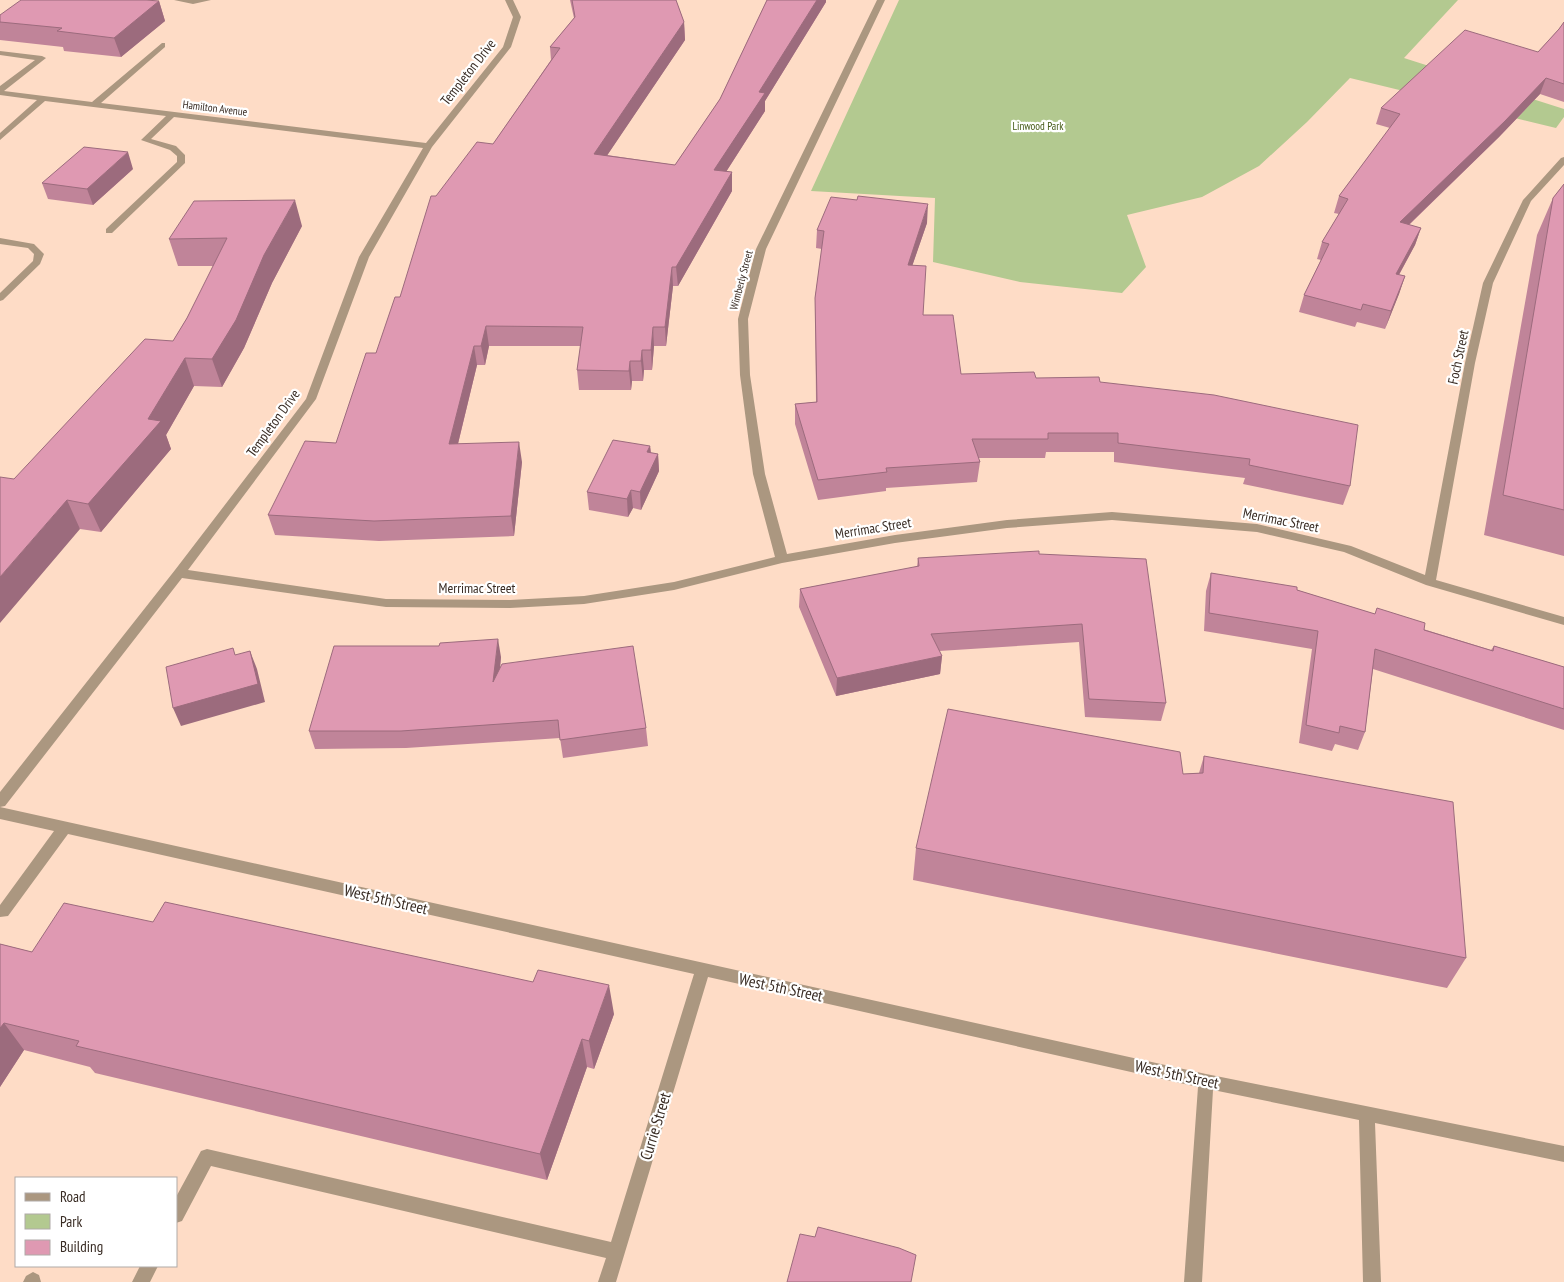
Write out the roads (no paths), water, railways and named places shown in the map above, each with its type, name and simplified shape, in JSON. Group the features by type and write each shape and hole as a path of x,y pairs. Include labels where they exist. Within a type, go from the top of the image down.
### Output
{"street":[{"path":"178,0 193,2 207,0"},
{"name":"Templeton Drive","path":"0,802 180,573 311,399 364,257 428,146 508,47 517,17 509,0"},
{"name":"Wimberly Street","path":"782,559 759,474 745,375 743,319 761,249 876,14 881,0"},
{"path":"95,104 162,45"},
{"path":"0,53 42,58 0,92"},
{"name":"Hamilton Avenue","path":"0,92 428,146"},
{"path":"0,137 44,98"},
{"path":"109,231 181,163 181,155 173,148 145,140 173,114"},
{"name":"Foch Street","path":"1430,582 1470,363 1488,283 1527,200 1564,160"},
{"path":"0,241 30,246 39,254 38,262 0,298"},
{"name":"Merrimac Street","path":"180,573 386,603 510,604 584,600 674,586 782,559 895,539 1007,524 1112,516 1257,528 1347,549 1430,582 1564,621"},
{"name":"West 5th Street","path":"0,813 1206,1080 1564,1154"},
{"path":"3,912 65,827"},
{"name":"Currie Street","path":"607,1282 703,970"},
{"path":"1193,1282 1206,1080"},
{"path":"1367,1114 1372,1282"},
{"path":"178,1211 207,1157 616,1252"},
{"path":"141,1282 148,1267"}],"park label":[{"name":"Linwood Park","path":"1038,126"}]}
